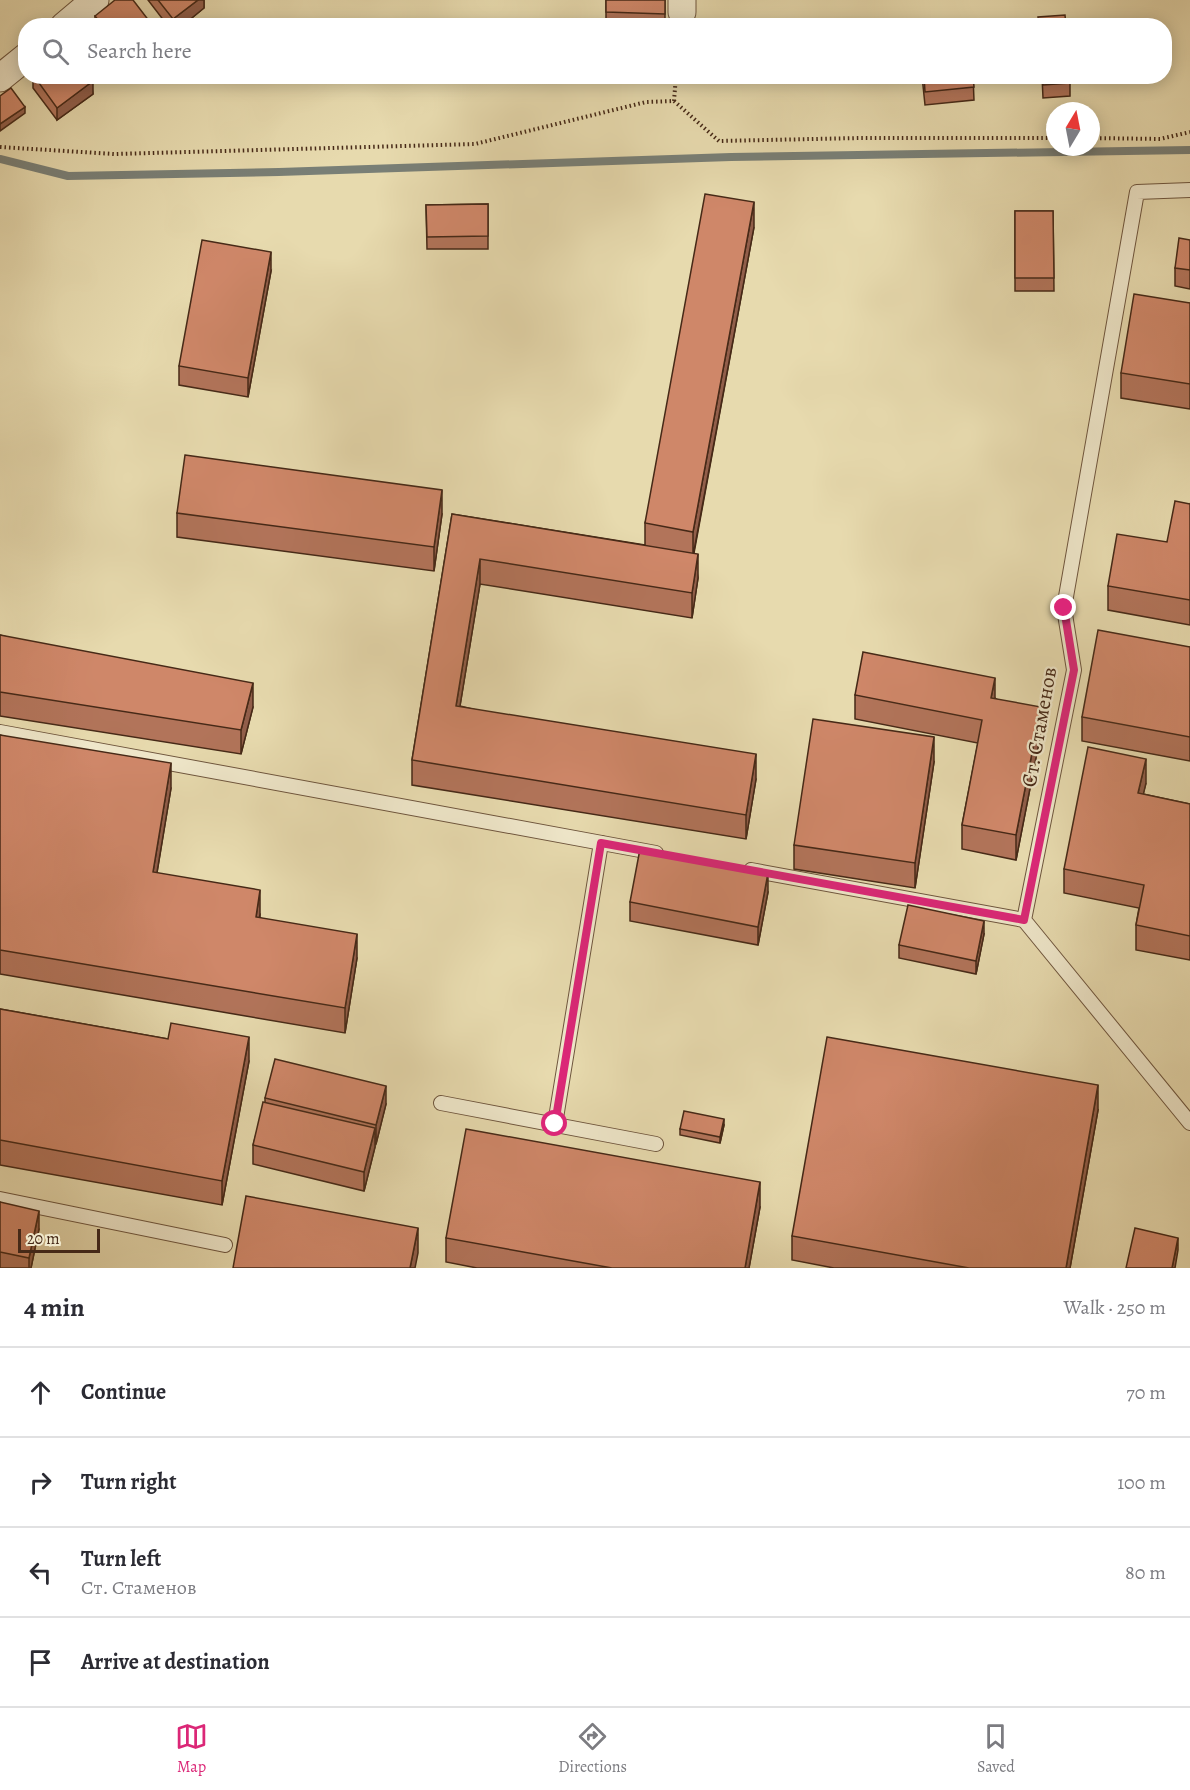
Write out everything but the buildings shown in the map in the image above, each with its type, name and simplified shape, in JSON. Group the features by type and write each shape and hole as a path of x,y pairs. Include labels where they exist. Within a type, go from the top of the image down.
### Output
{"street":[{"path":"74,18 95,0"},
{"path":"0,78 18,63"}],"lane":[{"name":"Ст. Стаменов","path":"1024,920 1074,670 1064,608 1137,192 1190,190"},
{"path":"0,732 671,856"},
{"path":"555,1124 601,843"},
{"path":"742,868 1024,920 1190,1123"},
{"path":"441,1103 656,1144"},
{"path":"0,1199 225,1245"}],"path":[{"path":"674,101 675,84"},
{"path":"0,147 114,154 476,144 646,102 674,101 719,141 1046,138"},
{"path":"1100,138 1160,138 1190,132"}],"waterway":[{"path":"0,159 68,176 279,172 731,157 1190,150"}],"route":[{"path":"555,1124 601,843 1024,920 1074,670 1064,608"}]}
